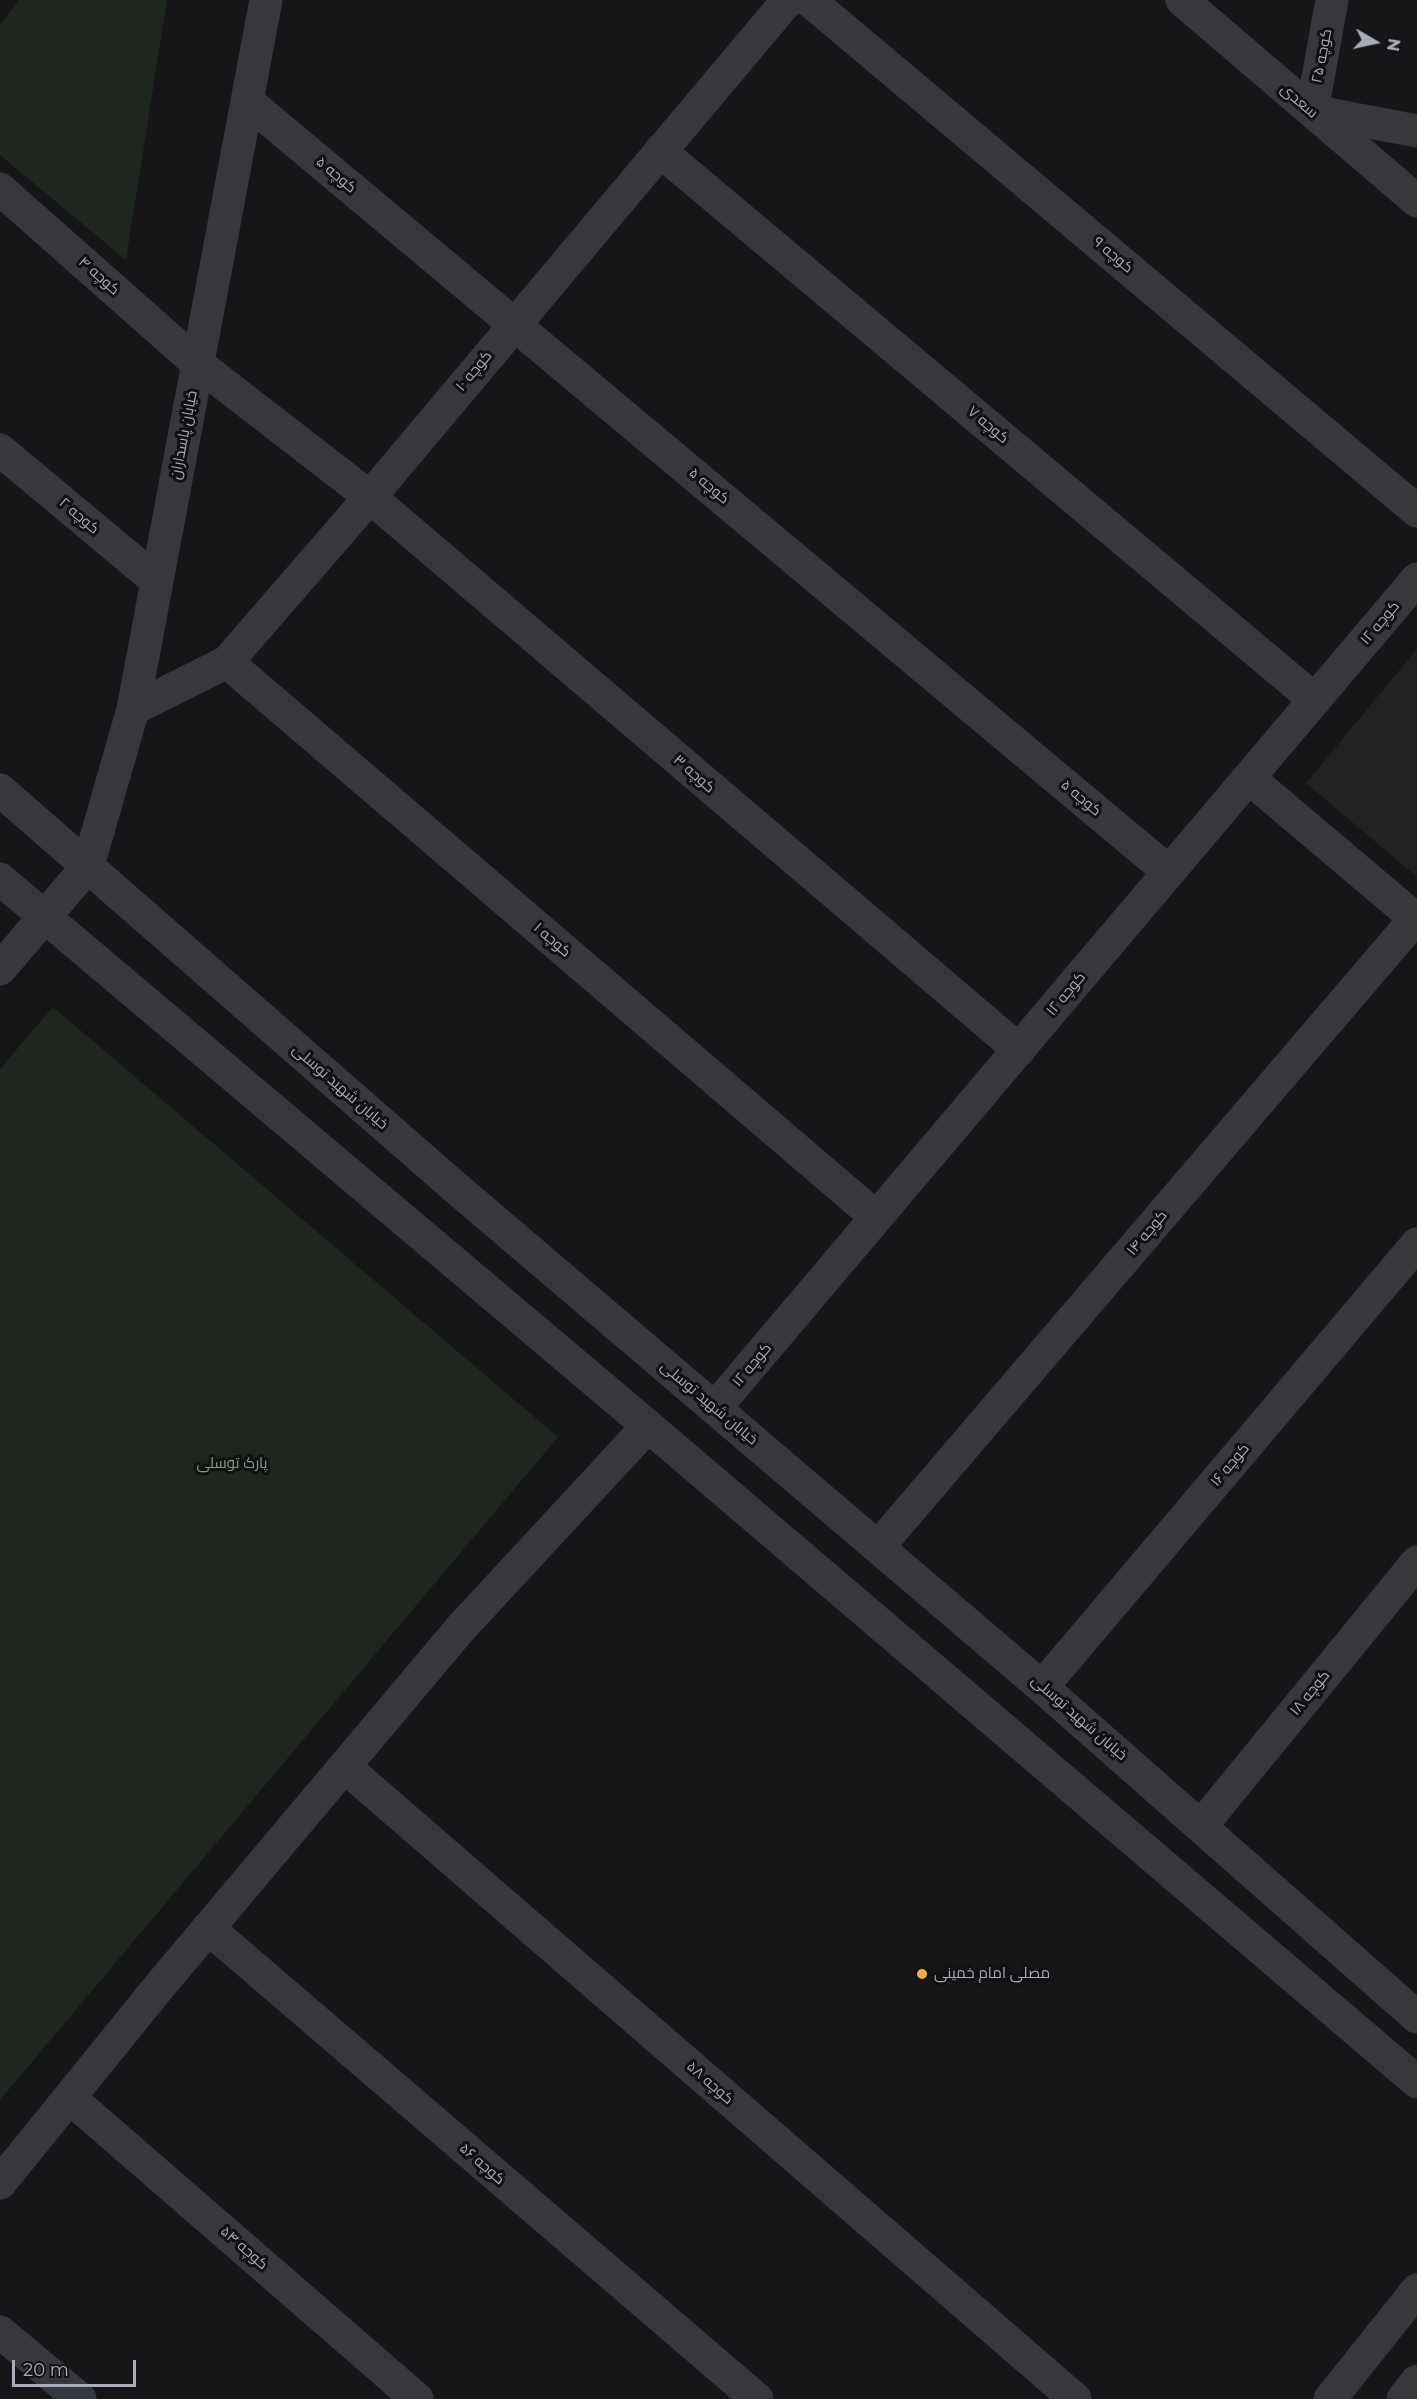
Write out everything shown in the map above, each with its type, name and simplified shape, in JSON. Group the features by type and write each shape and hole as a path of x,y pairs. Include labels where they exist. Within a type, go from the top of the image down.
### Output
{"street":[{"name":"خیابان پاسداران","path":"88,866 133,709 266,0"},
{"name":"کوچه ۱۰","path":"133,709 227,662 370,497 514,322 788,0"},
{"name":"کوچه ۹","path":"809,0 1417,511"},
{"name":"سعدی","path":"1182,0 1417,201"},
{"name":"کوچه ۲۵","path":"1312,111 1332,0"},
{"name":"کوچه ۵","path":"247,101 514,322 1169,873"},
{"path":"1312,111 1417,131"},
{"name":"کوچه ۷","path":"660,151 1315,700"},
{"name":"کوچه ۴","path":"0,189 198,364 370,497"},
{"name":"کوچه ۲","path":"0,450 157,581"},
{"name":"کوچه ۳","path":"370,497 1019,1050"},
{"name":"کوچه ۱۲","path":"715,1408 1417,579"},
{"name":"کوچه ۱","path":"227,662 876,1217"},
{"path":"1249,778 1416,920"},
{"name":"خیابان شهید توسلی","path":"0,790 456,1188 1042,1686 1417,2017"},
{"path":"0,969 88,866"},
{"path":"0,879 648,1426 1417,2082"},
{"name":"کوچه ۱۴","path":"878,1547 1416,920"},
{"name":"کوچه ۱۶","path":"1042,1686 1417,1244"},
{"path":"0,2183 208,1928 460,1629 648,1426"},
{"name":"کوچه ۱۸","path":"1202,1825 1417,1562"},
{"name":"کوچه ۵۸","path":"345,1767 1075,2399"},
{"name":"کوچه ۵۶","path":"208,1928 757,2399"},
{"name":"کوچه ۵۴","path":"70,2098 417,2399"},
{"path":"1330,2399 1417,2290"},
{"path":"0,2332 80,2399"},
{"path":"1402,2399 1417,2381"}],"shaded area":[{"path":"1417,649 1417,877 1306,783"}],"green space":[{"path":"19,0 167,0 126,260 0,155 0,25"},
{"name":"پارک توسلی","path":"53,1007 558,1437 0,2100 0,1069"}],"place":[{"name":"مصلی امام خمینی","path":"922,1974"}]}
